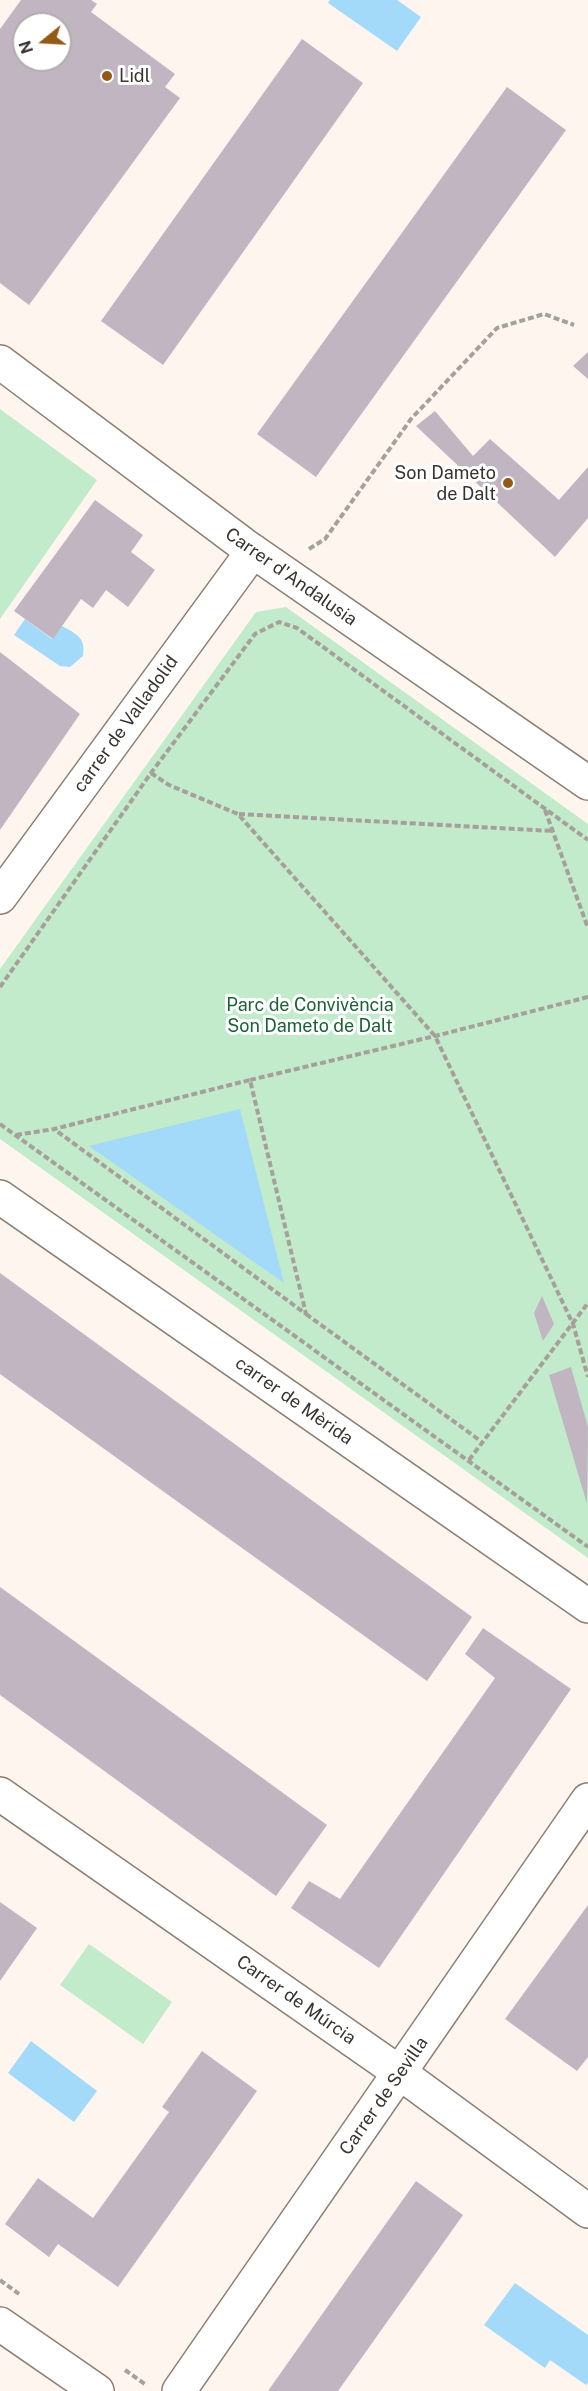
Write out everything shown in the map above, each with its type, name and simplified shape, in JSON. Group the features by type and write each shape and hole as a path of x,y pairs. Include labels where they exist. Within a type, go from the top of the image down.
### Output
{"street":[{"name":"Carrer d'Andalusia","path":"0,362 266,560 588,783"},
{"name":"carrer de Valladolid","path":"0,897 266,560"},
{"name":"carrer de Mèrida","path":"0,1197 588,1606"},
{"name":"Carrer de Múrcia","path":"0,1794 400,2073 588,2211"},
{"name":"Carrer de Sevilla","path":"179,2391 588,1800"},
{"path":"0,2324 97,2391"}],"path":[{"path":"266,560 325,538 411,419 497,328 544,314 574,325"},
{"path":"0,987 151,773 255,634 279,622 297,628 588,840"},
{"path":"151,773 169,785 238,814 553,831"},
{"path":"544,808 588,928"},
{"path":"238,814 435,1036 573,1324 588,1377"},
{"path":"15,1135 54,1129 588,997"},
{"path":"250,1080 306,1314"},
{"path":"0,1124 588,1547"},
{"path":"54,1129 482,1442"},
{"path":"468,1461 588,1303"}],"green space":[{"path":"0,409 97,480 0,619"},
{"name":"Parc de Convivència Son Dameto de Dalt","path":"286,607 588,824 588,1558 0,1139 0,969 256,612"},
{"path":"89,1944 172,2002 143,2044 60,1985"}],"water":[{"path":"330,0 397,0 421,17 397,51 328,3"},
{"path":"25,619 52,639 62,626 72,632 82,641 83,656 70,667 60,666 14,635"},
{"path":"240,1109 284,1283 89,1146"},
{"path":"31,2041 97,2091 74,2122 8,2073"},
{"path":"515,2283 588,2335 588,2383 586,2385 550,2360 545,2368 484,2325"}],"building":[{"path":"21,0 91,0 97,4 91,12 175,74 165,87 180,98 29,305 0,283 0,29 12,12 12,72 72,72 72,12 12,12"},
{"path":"302,39 363,83 163,365 101,321"},
{"path":"507,87 566,130 316,477 257,434"},
{"path":"588,352 588,379 573,366"},
{"name":"Son Dameto de Dalt","path":"435,411 473,456 490,439 559,500 588,467 588,518 555,557 416,426"},
{"path":"95,500 143,535 131,552 155,570 128,607 106,590 93,608 81,599 53,639 14,611"},
{"path":"0,652 80,714 0,830"},
{"path":"0,1273 472,1617 427,1681 0,1374"},
{"path":"542,1296 554,1324 543,1341 534,1313"},
{"path":"571,1367 588,1427 587,1504 549,1375"},
{"path":"0,1587 327,1825 276,1896 0,1695"},
{"path":"483,1628 571,1689 379,1968 291,1908 309,1881 340,1899 495,1678 465,1654"},
{"path":"0,1902 37,1928 0,1981"},
{"path":"588,1905 588,2057 577,2071 505,2019"},
{"path":"202,2051 257,2091 118,2287 58,2244 49,2257 5,2224 38,2178 93,2218 169,2112 162,2107"},
{"path":"416,2181 463,2215 338,2391 268,2391"}],"place":[{"name":"Lidl","path":"107,76"},
{"name":"Son Dameto de Dalt","path":"508,483"}]}
